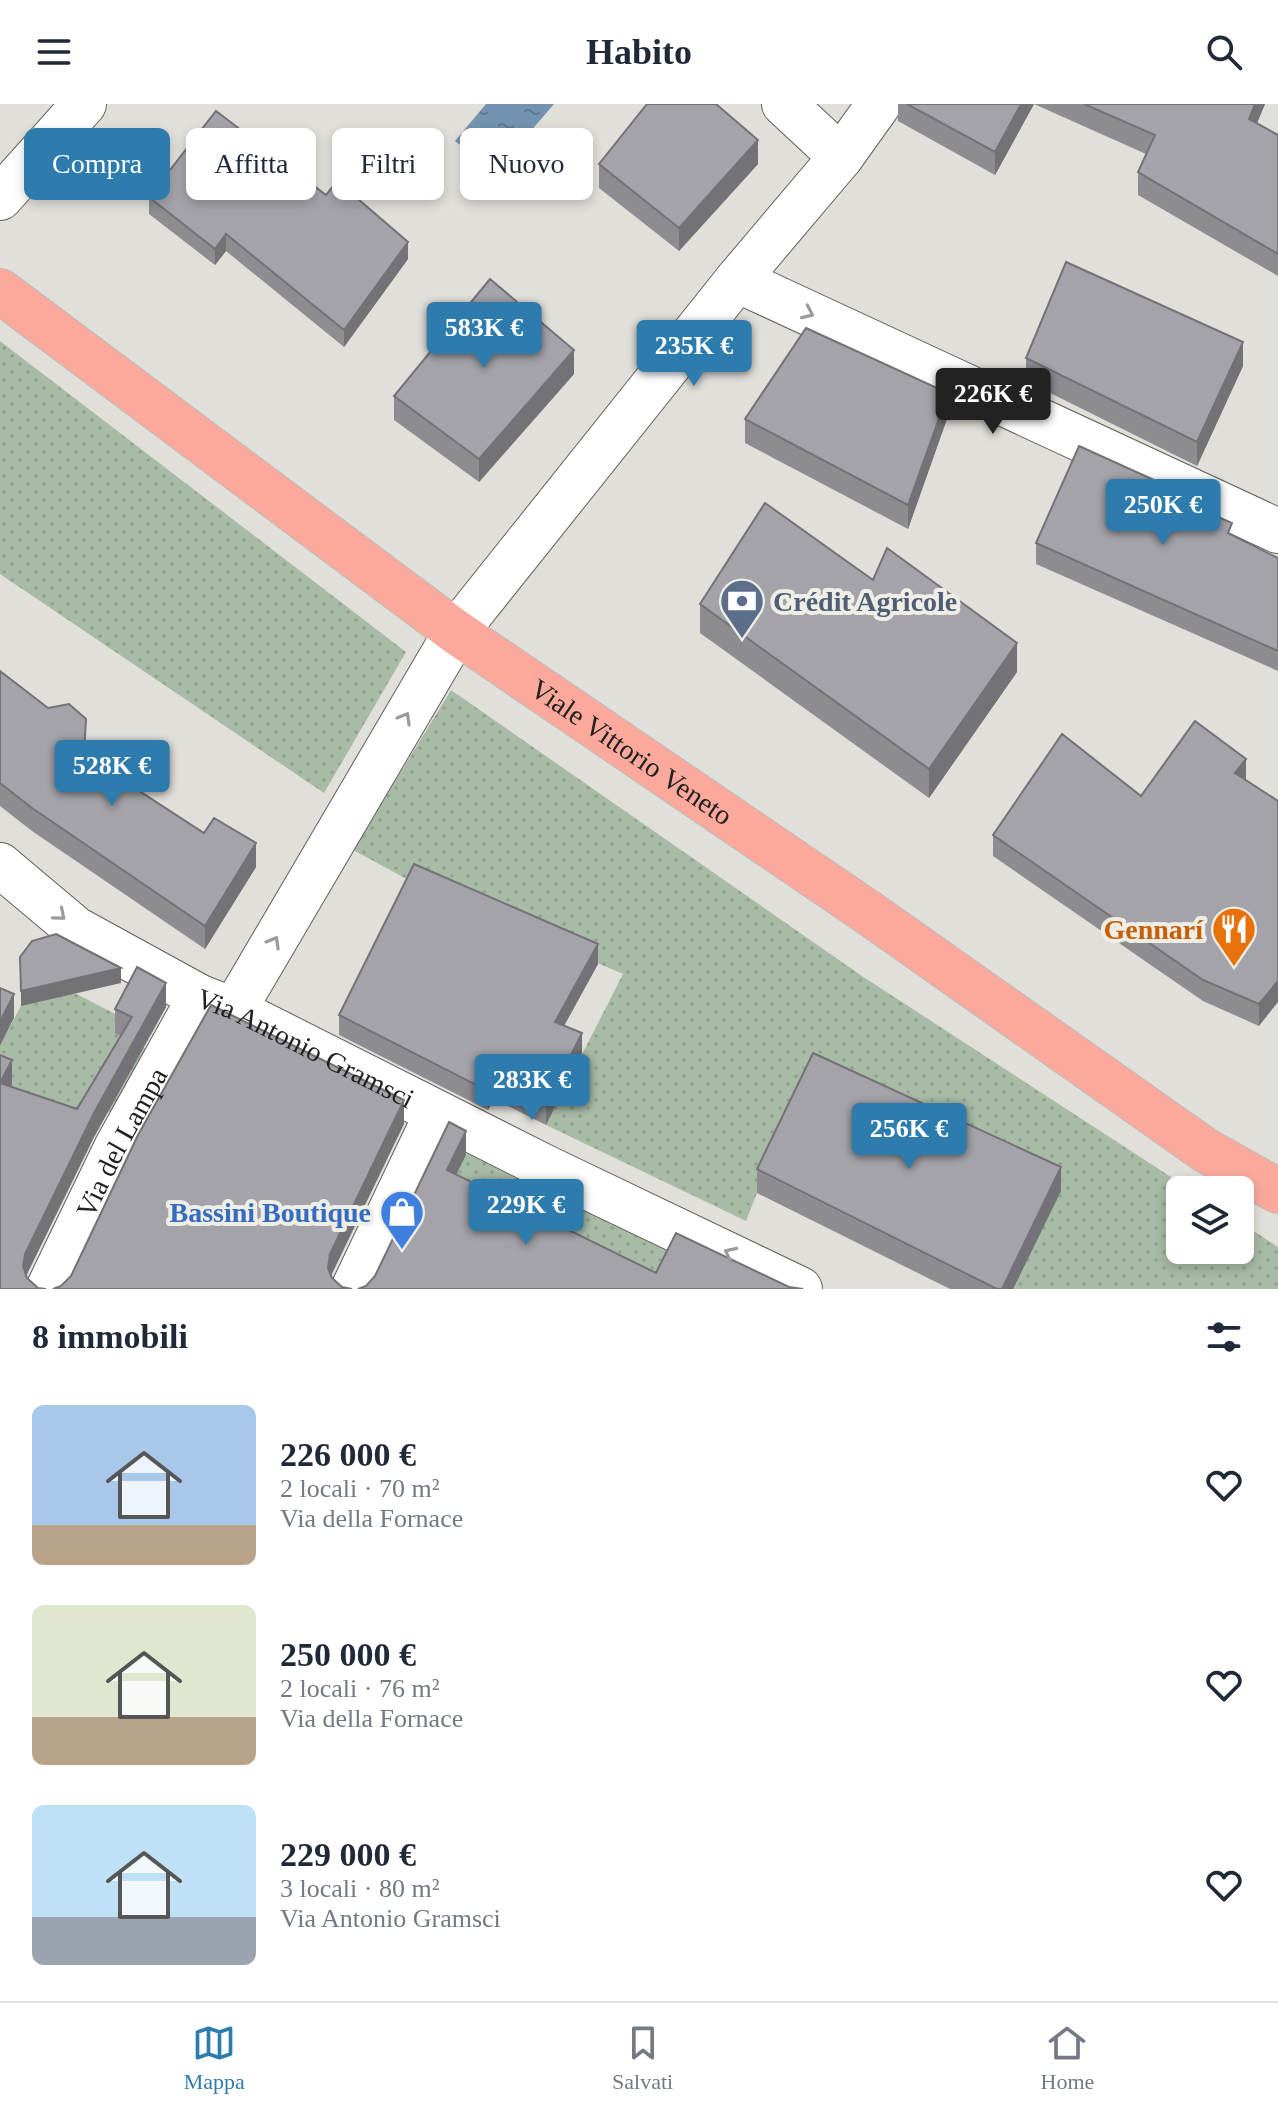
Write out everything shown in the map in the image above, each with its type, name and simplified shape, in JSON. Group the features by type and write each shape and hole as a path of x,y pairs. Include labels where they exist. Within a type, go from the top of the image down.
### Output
{"main road":[{"name":"Viale Vittorio Veneto","path":"0,291 456,632 869,913 1205,1150 1278,1191"}],"street":[{"path":"0,198 84,104"},
{"path":"784,104 841,157"},
{"name":"Via del Lampa","path":"48,1289 116,1148 217,1003 456,632 737,280 841,157 879,104"},
{"path":"737,280 1278,531"},
{"name":"Via Antonio Gramsci","path":"0,865 76,929 437,1113 800,1289"},
{"path":"353,1289 437,1113"}],"green space":[{"path":"0,341 406,652 324,793 0,574"},
{"path":"451,690 862,976 1169,1176 1166,1176 1166,1264 1254,1264 1254,1231 1278,1247 1278,1289 1013,1289 757,1193 746,1221 546,1125 623,974 414,883 353,850"},
{"path":"61,986 123,1018 116,1033 152,1052 118,1116 94,1105 61,1128 0,1079 0,1046 26,996"},
{"path":"469,1149 679,1251 660,1289 447,1194"}],"water":[{"path":"486,104 554,104 533,128 466,128"}],"building":[{"path":"647,104 716,104 758,140 679,228 599,164"},
{"path":"907,104 1021,104 995,152"},
{"path":"1084,104 1255,104 1249,119 1278,135 1278,254 1138,172 1155,135"},
{"path":"216,111 238,128 203,128"},
{"path":"186,150 186,200 316,200 316,187 326,195 332,187 332,200 359,200 408,242 344,330 226,234 215,249 153,200 170,200 170,170"},
{"path":"1066,262 1243,342 1197,442 1026,358"},
{"path":"490,279 574,350 479,459 394,396"},
{"path":"806,328 948,393 908,505 745,419"},
{"path":"1079,446 1176,490 1172,497 1232,523 1228,533 1278,558 1278,651 1036,543"},
{"path":"765,503 873,580 887,548 1017,643 929,769 700,604"},
{"path":"0,671 48,708 69,704 86,719 84,755 204,833 214,818 256,843 205,926 0,783"},
{"path":"1195,721 1246,759 1235,773 1278,801 1278,981 1259,1004 1203,980 993,835 1062,734 1141,796"},
{"path":"414,864 598,944 555,1022 582,1033 546,1105 494,1079 488,1091 339,1015"},
{"path":"56,934 121,968 21,991 20,957 32,941"},
{"path":"137,967 166,983 94,1113 25,1254 23,1266 27,1278 38,1288 46,1289 0,1289 0,1083 77,1109 132,1017 115,1009"},
{"path":"0,988 14,994 0,1022"},
{"path":"211,1005 404,1100 330,1254 328,1268 332,1278 342,1287 352,1289 53,1289 71,1276 138,1135"},
{"path":"813,1053 1061,1167 1002,1289 757,1169"},
{"path":"0,1055 12,1060 0,1083"},
{"path":"449,1122 466,1131 447,1170 656,1273 676,1233 789,1287 803,1289 358,1289 366,1286 375,1276"}],"place":[{"name":"Crédit Agricole","path":"742,640"},
{"name":"Gennarí","path":"1234,968"},
{"name":"Bassini Boutique","path":"402,1251"}]}
